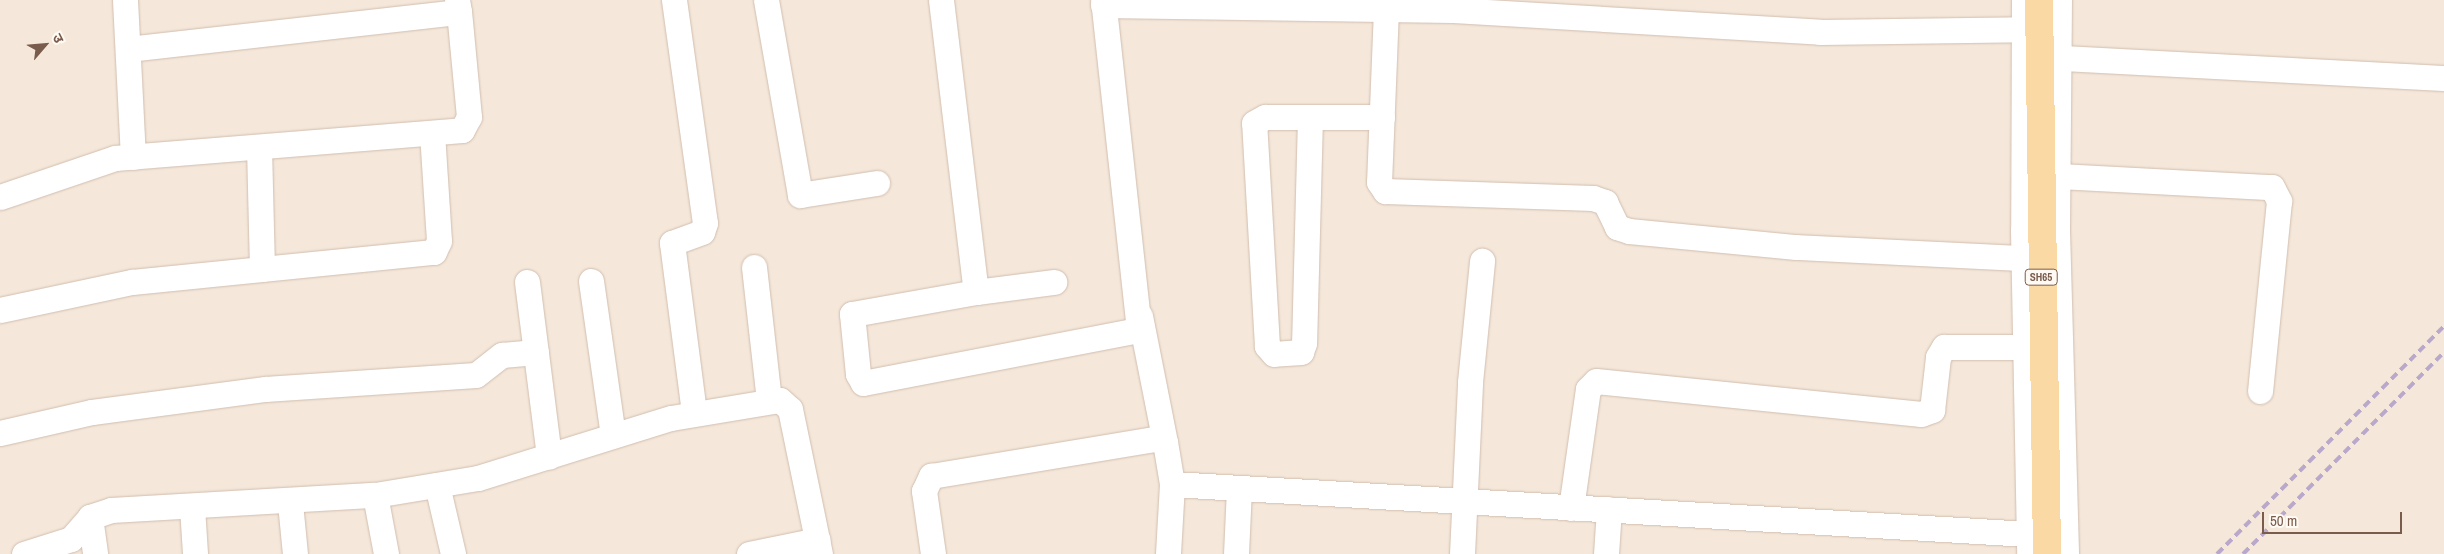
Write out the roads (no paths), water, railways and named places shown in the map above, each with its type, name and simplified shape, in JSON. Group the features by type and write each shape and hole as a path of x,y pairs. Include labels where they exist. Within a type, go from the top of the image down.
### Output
{"main road":[{"name":"SH65","path":"2039,0 2047,554"}],"street":[{"path":"125,0 133,157"},
{"path":"674,0 705,223 702,232 672,243 694,413"},
{"path":"766,0 800,194 877,183"},
{"path":"941,0 976,292"},
{"path":"1172,484 1465,503 1609,509 2029,544 2024,258 2024,0"},
{"path":"2059,0 2061,58 2059,176 2066,554"},
{"path":"1168,554 1172,484 1140,316 1103,2 1504,12 1788,31 2024,29"},
{"path":"0,197 102,161 455,132 468,125 458,6 128,49"},
{"path":"1386,9 1379,182 1385,191 1593,198 1605,202 1612,223 1629,231 1796,247 2024,258"},
{"path":"2061,58 2444,78"},
{"path":"1310,117 1304,343 1301,352 1274,354 1267,346 1254,123 1265,117 1310,117 1382,117"},
{"path":"0,310 132,282 434,252 439,241 432,134"},
{"path":"259,147 262,270"},
{"path":"2059,176 2272,187 2279,201 2260,391"},
{"path":"1462,554 1470,382 1482,261"},
{"path":"754,267 769,400"},
{"path":"590,281 613,435"},
{"path":"528,282 548,457"},
{"path":"1054,282 976,292 856,312 851,320 859,378 870,384 1134,334 1139,330 1140,316"},
{"path":"1571,508 1588,389 1596,381 1921,414 1932,410 1938,357 1944,347 2026,347"},
{"path":"0,433 92,412 264,389 476,375 502,355 536,352"},
{"path":"24,554 71,539 90,518 112,510 290,503 375,495 437,485 548,457 613,435 694,413 769,400 780,400 790,409 819,547 750,554"},
{"path":"933,554 924,490 932,476 1155,439 1165,442"},
{"path":"437,485 453,554"},
{"path":"1236,554 1239,488"},
{"path":"375,495 386,554"},
{"path":"290,503 295,554"},
{"path":"192,507 195,554"},
{"path":"1606,554 1609,509"},
{"path":"90,518 95,554"}],"railway":[{"path":"2217,554 2444,326"},
{"path":"2243,554 2444,352"}]}
